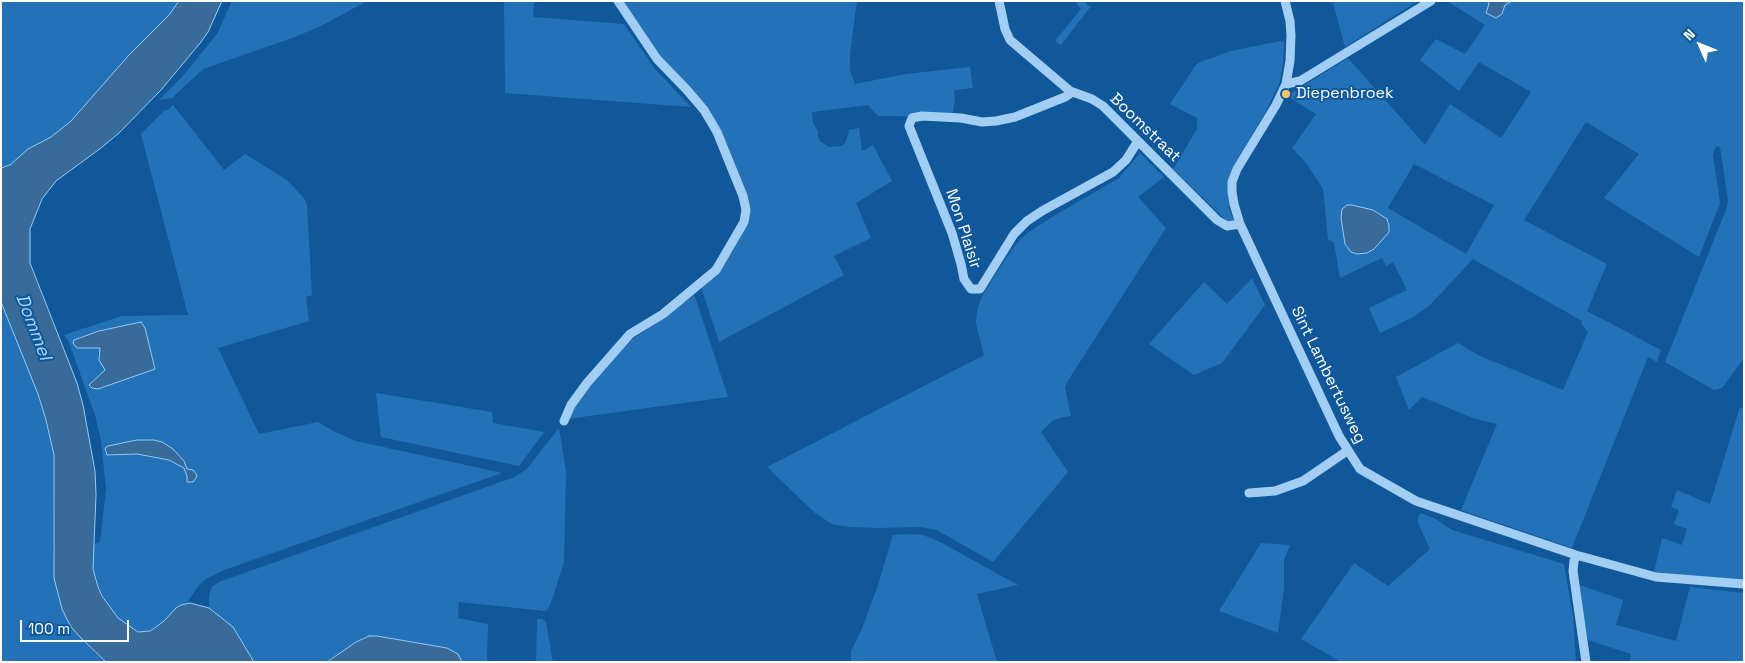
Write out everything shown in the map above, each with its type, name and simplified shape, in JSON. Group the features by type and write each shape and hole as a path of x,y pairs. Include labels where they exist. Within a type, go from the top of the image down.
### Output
{"street":[{"path":"564,421 571,405 587,383 630,334 663,314 716,270 744,222 746,210 743,196 716,132 704,110 657,59 618,1"},
{"name":"Boomstraat","path":"999,1 1005,28 1010,40 1070,91 1092,99 1103,106 1217,220 1227,226 1240,224"},
{"name":"Sint Lambertusweg","path":"1285,1 1292,36 1286,84 1276,105 1243,158 1232,182 1232,192 1240,224 1335,428 1360,469 1416,501 1576,555 1656,576 1744,584"},
{"path":"1286,84 1300,81 1431,1"},
{"name":"Mon Plaisir","path":"1070,91 1071,93 1065,97 1015,117 996,121 982,122 961,118 922,116 912,118 909,126 952,233 964,279 971,289 980,289 1014,234 1027,220 1113,172 1126,160 1138,141"},
{"path":"1249,493 1275,491 1303,481 1347,450"},
{"path":"1576,555 1573,571 1586,662"}],"shaded area":[{"path":"1,1 179,1 169,15 129,55 71,121 51,137 28,149 10,165 1,168"},
{"path":"232,1 367,1 321,26 295,37 203,69 172,98 159,100 181,78 217,34"},
{"path":"504,1 534,1 533,17 624,24 655,69 691,107 505,93"},
{"path":"622,1 857,1 850,54 850,70 855,84 906,74 970,67 973,88 954,90 955,99 952,117 878,116 868,105 812,112 813,123 818,131 820,141 829,147 842,146 846,142 849,130 859,128 862,151 873,145 892,181 856,203 871,238 834,256 844,275 719,342 701,287 733,251 743,229 747,212 723,141 661,62"},
{"path":"1075,1 1085,1 1088,6 1091,6 1061,45 1055,41 1081,9"},
{"path":"1335,1 1418,1 1345,47 1333,3"},
{"path":"1447,1 1488,1 1486,13 1496,18 1503,12 1505,5 1512,1 1744,1 1744,358 1722,388 1714,390 1665,362 1727,207 1728,201 1720,147 1716,146 1713,155 1720,203 1699,257 1604,198 1639,154 1586,122 1524,220 1607,264 1587,311 1661,350 1657,362 1648,357 1572,548 1461,510 1497,424 1473,418 1422,397 1409,410 1396,377 1458,343 1480,356 1563,390 1588,332 1581,324 1582,321 1473,259 1430,305 1413,317 1380,333 1369,308 1407,290 1393,262 1386,266 1382,258 1340,278 1334,243 1328,239 1323,189 1306,163 1292,148 1316,114 1287,96 1348,58 1425,145 1450,104 1501,138 1531,92 1479,62 1459,91 1420,60 1436,39 1465,54 1485,25","holes":["1414,164 1494,205 1466,254 1388,208"]},
{"path":"1280,41 1284,42 1280,82 1265,113 1233,167 1228,181 1229,209 1235,223 1230,224 1173,169 1197,129 1197,118 1170,104 1195,66 1200,62 1231,51"},
{"path":"173,105 224,170 245,154 287,180 304,198 307,205 312,295 306,297 309,321 218,348 259,434 318,422 356,441 502,473 224,570 206,579 198,586 187,603 176,608 156,627 150,631 138,632 118,618 109,608 98,587 93,569 93,549 94,544 100,542 106,489 101,441 95,415 68,340 64,335 122,316 188,315 141,134 164,111","holes":["145,328 155,369 98,389 94,380 105,370 98,354 100,348 79,337","137,440 154,440 187,469 187,476 184,468 169,460 137,454 107,455 108,446"]},
{"path":"1140,153 1164,177 1138,197 1166,228 1067,382 1065,388 1071,416 1052,421 1041,432 1068,472 993,562 937,530 920,527 849,527 832,524 815,513 767,467 984,355 976,323 977,312 981,298 1008,255 1026,234 1119,178"},
{"path":"1252,278 1265,305 1222,363 1194,375 1149,344 1204,282 1227,304"},
{"path":"694,294 728,397 567,419 573,406 624,345 664,318"},
{"path":"1,302 38,394 54,455 53,554 94,652 106,662 1,662"},
{"path":"376,393 492,412 493,423 544,432 519,466 381,437"},
{"path":"1740,407 1744,409 1744,582 1654,572 1662,538 1682,545 1687,529 1674,524 1679,510 1671,507 1677,490 1710,504"},
{"path":"559,428 566,471 564,562 548,609 545,611 459,602 458,618 488,624 487,662 462,662 447,648 377,636 364,637 327,662 254,662 233,627 209,608 209,596 212,587 219,582 512,478 526,470"},
{"path":"1421,513 1436,519 1452,530 1564,564 1573,617 1576,662 1341,662 1301,639 1354,563 1388,586 1430,549 1418,523 1418,517"},
{"path":"893,535 923,535 940,542 1018,585 977,594 997,662 851,662 851,651 861,631 876,591"},
{"path":"1261,543 1290,545 1284,560 1284,588 1278,633 1219,611"},
{"path":"1577,584 1623,600 1616,625 1676,641 1690,587 1744,593 1744,662 1630,662 1631,654 1588,640"},
{"path":"537,619 542,619 546,622 553,662 536,662"}],"water":[{"name":"Dommel","path":"179,1 222,1 208,32 161,90 119,133 56,181 42,199 30,229 30,263 77,383 83,405 95,471 93,569 102,596 118,618 138,632 150,631 181,605 190,603 209,608 233,627 254,662 106,662 71,627 62,609 54,578 54,455 38,394 1,302 1,168 10,165 28,149 51,137 71,121 129,55 169,15"},
{"path":"1488,1 1512,1 1505,5 1502,14 1496,18 1486,13"},
{"path":"1347,205 1373,210 1387,219 1389,232 1374,249 1367,253 1357,254 1351,252 1345,244 1341,218 1342,209"},
{"path":"141,322 145,328 155,369 98,389 92,388 89,385 105,370 99,360 100,348 77,348 73,343 74,340 99,331"},
{"path":"137,440 162,442 173,449 184,461 187,469 193,470 197,475 196,478 193,482 187,482 184,468 169,460 137,454 107,455 105,448 108,446"},
{"path":"369,636 447,648 458,654 462,662 327,662 356,642"}],"place":[{"name":"Diepenbroek","path":"1286,94"}]}
